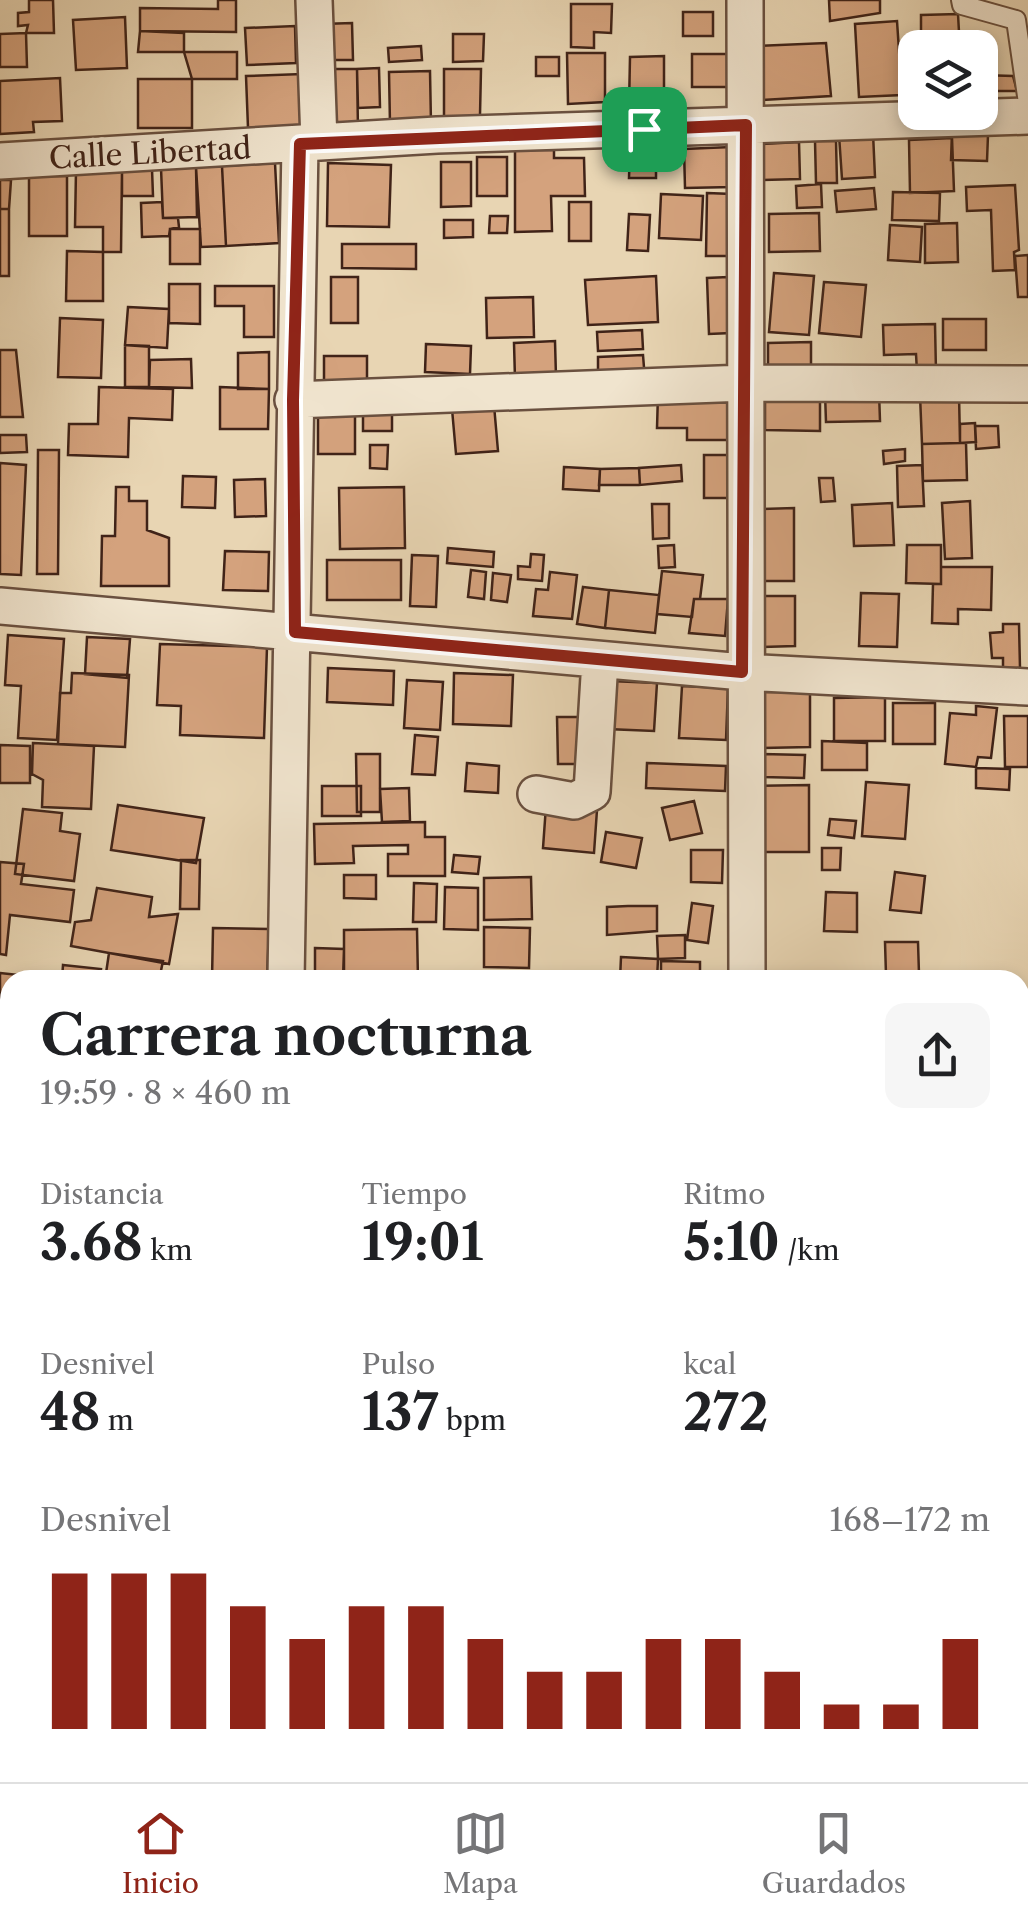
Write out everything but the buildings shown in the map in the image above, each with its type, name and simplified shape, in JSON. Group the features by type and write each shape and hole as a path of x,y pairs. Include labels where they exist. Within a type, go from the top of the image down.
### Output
{"street":[{"path":"286,970 295,632 293,400 310,143 314,0"},
{"path":"744,0 742,672 747,970"},
{"name":"Calle Libertad","path":"0,160 310,143 1028,116"},
{"path":"293,400 745,383 1028,384"},
{"path":"0,606 742,672 1028,687"},
{"path":"536,794 574,802 592,792 600,660"}],"lane":[{"path":"961,0 962,5 1016,20 1028,102"}],"route":[{"path":"746,125 742,672 295,632 293,400 300,144 644,129 746,125"}]}
